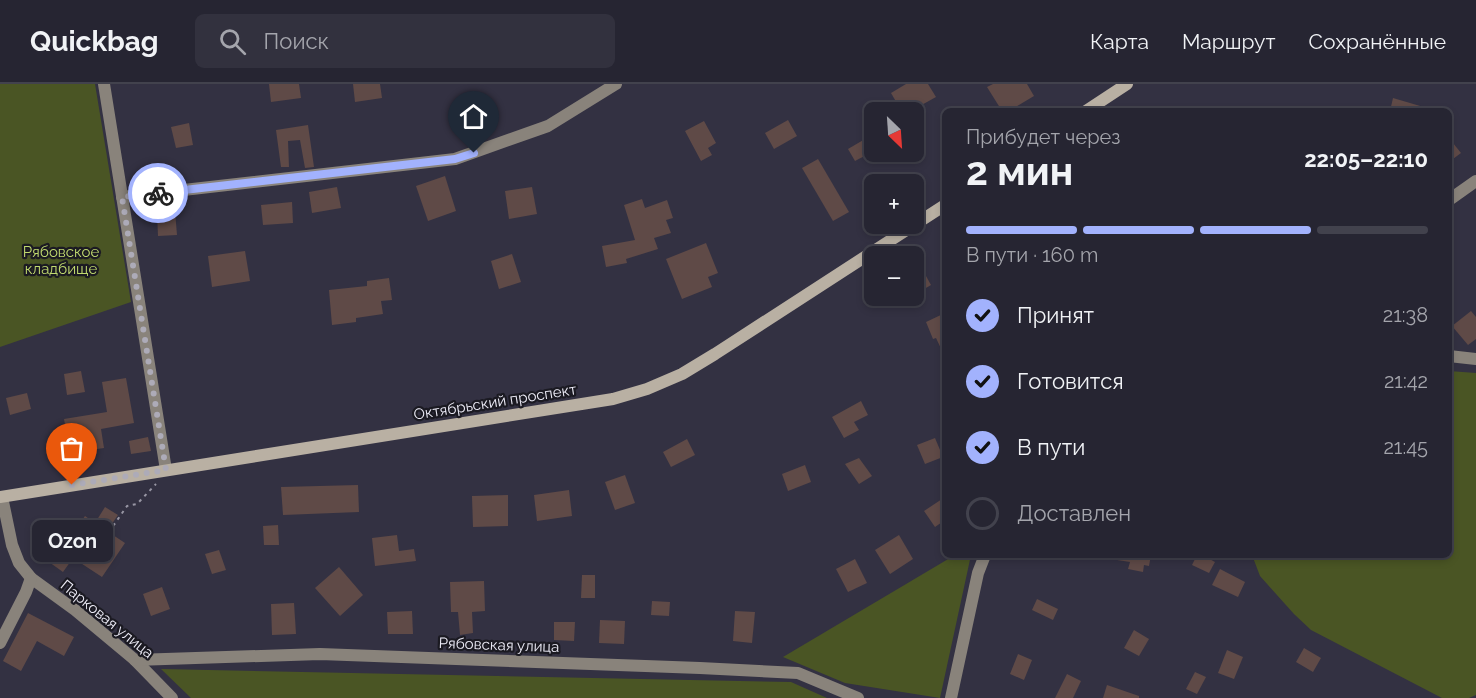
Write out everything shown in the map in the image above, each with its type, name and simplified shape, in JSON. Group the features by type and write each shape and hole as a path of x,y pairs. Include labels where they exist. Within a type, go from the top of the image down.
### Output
{"street":[{"path":"104,84 166,470"},
{"path":"122,197 455,159 548,126 616,84"},
{"path":"1091,108 1127,84"},
{"path":"1452,198 1476,181"},
{"name":"Октябрьский проспект","path":"1,497 613,399 646,389 682,374 715,354 942,207"},
{"path":"1452,356 1476,359"},
{"name":"Парковая улица","path":"1,497 12,545 19,563 31,578 75,610 135,660 172,698"},
{"path":"951,698 978,573 984,558"},
{"path":"0,643 31,578"},
{"name":"Рябовская улица","path":"135,660 320,654 798,673 858,698"}],"path":[{"path":"110,532 127,506 137,504 158,482"}],"green space":[{"name":"Рябовское кладбище","path":"0,84 95,84 131,302 0,347"},
{"path":"1452,371 1476,373 1476,695 1469,698 1442,698 1311,630 1260,576 1253,558 1452,558"},
{"path":"950,558 970,558 940,698 845,683 783,657"},
{"path":"161,669 791,682 827,698 191,698"}],"building":[{"path":"269,84 299,84 301,98 271,102"},
{"path":"353,84 380,84 382,98 355,102"},
{"path":"906,84 928,84 936,97 924,104 896,102 891,93"},
{"path":"993,84 1027,84 1034,96 1014,108 1000,108 987,87"},
{"path":"1393,98 1427,108 1391,108"},
{"path":"788,120 797,136 774,149 765,133"},
{"path":"704,121 716,143 708,148 712,155 701,161 685,131"},
{"path":"189,123 193,145 176,148 171,127"},
{"path":"308,125 314,167 305,168 300,140 288,141 289,167 281,167 276,130"},
{"path":"864,140 864,156 855,161 848,149"},
{"path":"1452,142 1461,153 1452,160"},
{"path":"818,159 849,212 833,221 802,168"},
{"path":"445,176 456,211 428,221 416,186"},
{"path":"337,187 341,208 312,213 309,192"},
{"path":"532,187 537,214 509,219 505,191"},
{"path":"642,199 645,208 667,200 673,218 666,220 671,233 654,238 658,249 626,259 627,263 606,267 602,246 635,240 624,205"},
{"path":"292,202 293,223 263,225 261,205"},
{"path":"175,211 177,235 158,236 157,212"},
{"path":"706,243 718,273 708,277 712,287 682,299 666,259"},
{"path":"245,251 250,281 212,287 208,256"},
{"path":"512,254 521,282 499,289 491,261"},
{"path":"924,272 931,285 924,289"},
{"path":"389,278 392,300 381,301 383,314 356,318 356,322 332,325 329,290 367,286 367,281"},
{"path":"1471,311 1476,317 1476,339 1468,345 1452,326"},
{"path":"942,314 942,351 936,338 933,339 926,322"},
{"path":"81,371 85,392 67,395 64,374"},
{"path":"126,378 134,423 101,429 104,448 70,453 64,419 107,412 102,382"},
{"path":"27,393 31,409 10,415 6,398"},
{"path":"861,401 868,415 854,422 859,430 844,438 832,417"},
{"path":"148,437 151,451 131,454 129,441"},
{"path":"935,438 942,457 925,464 917,445"},
{"path":"687,439 695,455 671,467 663,452"},
{"path":"859,458 872,476 859,484 845,464"},
{"path":"805,465 811,482 788,491 782,474"},
{"path":"625,475 635,503 615,510 605,482"},
{"path":"358,485 359,512 283,515 281,487"},
{"path":"569,490 572,516 537,521 534,495"},
{"path":"508,495 508,526 473,527 472,496"},
{"path":"942,499 942,522 935,527 924,511"},
{"path":"105,507 118,515 107,531 125,543 102,577 73,558 63,572 49,562 57,550 33,534 39,524 50,531 55,523 63,529 69,520 78,526 85,516 95,523"},
{"path":"278,525 279,545 264,545 263,526"},
{"path":"397,535 399,551 414,549 416,561 375,566 372,538"},
{"path":"899,535 913,559 890,574 875,550"},
{"path":"219,550 226,570 212,574 205,554"},
{"path":"1117,558 1150,558 1149,566 1144,565 1143,572 1128,569 1130,562 1117,560"},
{"path":"1196,558 1208,558 1215,562 1209,573 1192,565"},
{"path":"855,559 867,583 848,592 836,569"},
{"path":"339,567 363,595 340,616 315,588"},
{"path":"1220,569 1245,582 1238,597 1212,585"},
{"path":"582,575 595,575 595,598 581,598"},
{"path":"484,581 485,611 472,612 473,633 460,635 458,612 451,612 450,582"},
{"path":"162,587 170,609 151,616 143,594"},
{"path":"1037,599 1058,609 1053,620 1032,610"},
{"path":"652,601 670,602 669,616 651,615"},
{"path":"294,603 296,634 272,635 271,604"},
{"path":"412,611 413,634 388,634 387,612"},
{"path":"735,611 755,612 752,643 733,641"},
{"path":"28,613 74,637 64,656 37,641 21,671 3,661"},
{"path":"600,620 625,621 624,644 599,643"},
{"path":"554,622 575,622 574,641 554,640"},
{"path":"1134,630 1149,639 1139,656 1124,648"},
{"path":"1304,648 1321,658 1313,672 1296,662"},
{"path":"1227,650 1243,657 1234,679 1218,673"},
{"path":"1018,654 1032,660 1024,680 1010,674"},
{"path":"1195,672 1206,677 1197,694 1186,689"},
{"path":"1067,674 1081,681 1073,698 1055,698"},
{"path":"1107,685 1139,696 1139,698 1103,698"}],"way so far":[{"path":"72,485 166,470 122,197 158,193"}],"place":[{"name":"Ozon","path":"72,485"}],"route":[{"path":"158,193 455,159 474,153"}]}
